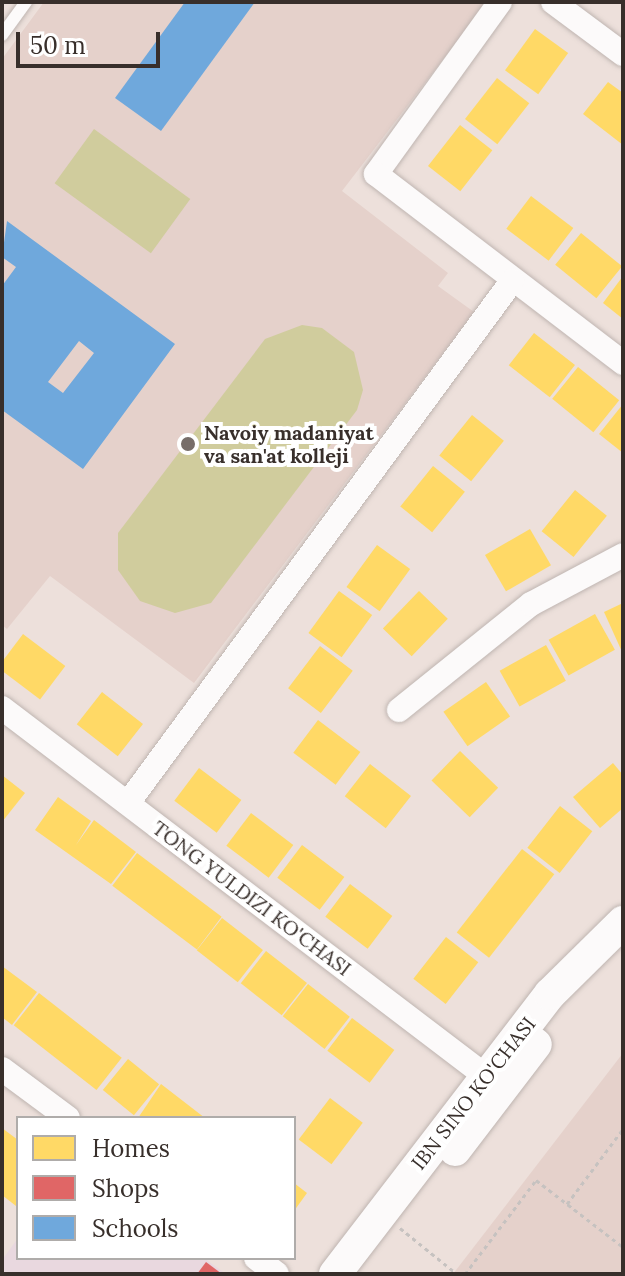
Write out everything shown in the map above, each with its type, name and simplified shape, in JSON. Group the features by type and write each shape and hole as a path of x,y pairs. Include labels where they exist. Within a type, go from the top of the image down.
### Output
{"main road":[{"name":"IBN SINO KO'CHASI","path":"361,1274 397,1226 550,994 623,922"},
{"name":"IBN SINO KO'CHASI","path":"335,1274 493,1082 623,945"}],"street":[{"path":"500,2 376,174 623,363"},
{"path":"553,2 623,54"},
{"path":"128,803 512,281"},
{"path":"399,710 531,604 623,555"},
{"name":"TONG YULDIZI KO'CHASI","path":"2,708 493,1082"},
{"path":"2,1069 65,1116"},
{"path":"259,1260 277,1274"}],"lane":[{"path":"2,35 26,2"}],"path":[{"path":"567,1204 623,1129"},
{"path":"465,1274 536,1180 623,1247"},
{"path":"397,1226 457,1274"}],"shaded area":[{"name":"Navoiy madaniyat va san'at kolleji","path":"44,2 487,2 342,191 448,273 438,286 474,312 194,683 50,576 7,629 2,625 2,59"},
{"path":"94,129 190,199 151,253 55,183"},
{"path":"302,325 322,328 354,352 363,390 357,410 211,603 175,613 140,601 118,570 118,533 265,339"},
{"path":"623,1053 623,1274 453,1274"},
{"path":"16,1241 16,1260 207,1260 226,1274 2,1274 2,1260"}],"building: Homes":[{"path":"535,29 568,53 538,94 505,70"},
{"path":"497,78 529,103 497,144 465,119"},
{"path":"608,82 623,93 623,145 583,114"},
{"path":"460,125 492,150 460,191 428,166"},
{"path":"531,196 573,228 549,261 506,229"},
{"path":"581,233 622,266 596,298 555,265"},
{"path":"623,276 623,319 603,303"},
{"path":"534,333 575,365 550,397 509,365"},
{"path":"578,367 619,400 593,432 552,399"},
{"path":"623,404 623,453 599,434"},
{"path":"472,415 504,441 471,481 439,455"},
{"path":"433,466 465,492 432,532 400,506"},
{"path":"575,490 607,516 574,557 542,531"},
{"path":"530,529 551,565 506,591 485,555"},
{"path":"377,545 410,569 380,611 346,587"},
{"path":"339,591 372,615 342,657 308,633"},
{"path":"419,591 448,619 412,656 383,628"},
{"path":"623,603 623,654 604,612"},
{"path":"595,614 615,650 569,676 549,640"},
{"path":"23,634 65,666 40,699 2,671 2,662"},
{"path":"546,645 566,681 520,707 500,671"},
{"path":"320,646 353,671 321,713 288,688"},
{"path":"486,682 510,716 467,746 443,712"},
{"path":"102,692 143,724 118,756 77,724"},
{"path":"318,720 360,752 336,785 293,753"},
{"path":"460,751 498,788 470,817 432,780"},
{"path":"613,763 623,775 623,808 600,828 573,797"},
{"path":"370,764 411,796 386,828 345,796"},
{"path":"199,768 241,800 217,833 174,801"},
{"path":"2,775 25,793 2,822"},
{"path":"58,797 91,821 76,845 94,820 136,852 111,884 35,830"},
{"path":"560,806 592,831 560,873 527,848"},
{"path":"251,813 293,845 269,878 226,846"},
{"path":"302,845 344,877 320,910 277,878"},
{"path":"522,849 554,874 489,958 457,933"},
{"path":"137,853 222,917 197,950 112,886"},
{"path":"350,884 392,916 368,949 325,917"},
{"path":"222,918 263,950 238,982 197,950"},
{"path":"446,937 478,962 446,1004 413,979"},
{"path":"266,951 307,983 282,1015 241,983"},
{"path":"2,966 37,992 12,1025 2,1017"},
{"path":"308,984 350,1017 325,1049 283,1016"},
{"path":"39,993 122,1058 96,1090 14,1025"},
{"path":"352,1018 394,1050 370,1083 327,1051"},
{"path":"128,1059 159,1084 134,1115 103,1090"},
{"path":"161,1084 202,1116 139,1116"},
{"path":"330,1098 363,1123 331,1164 299,1140"},
{"path":"2,1128 16,1138 16,1206 2,1195"},
{"path":"296,1185 307,1193 296,1208"}],"building: Shops":[{"path":"206,1262 222,1274 197,1274"}],"building: Schools":[{"path":"185,2 255,2 161,131 115,98"},
{"path":"7,221 175,344 83,469 2,410 2,286 16,267 2,257","holes":["79,341 94,353 63,393 48,382"]}],"place":[{"name":"Navoiy madaniyat va san'at kolleji","path":"188,444"}]}
